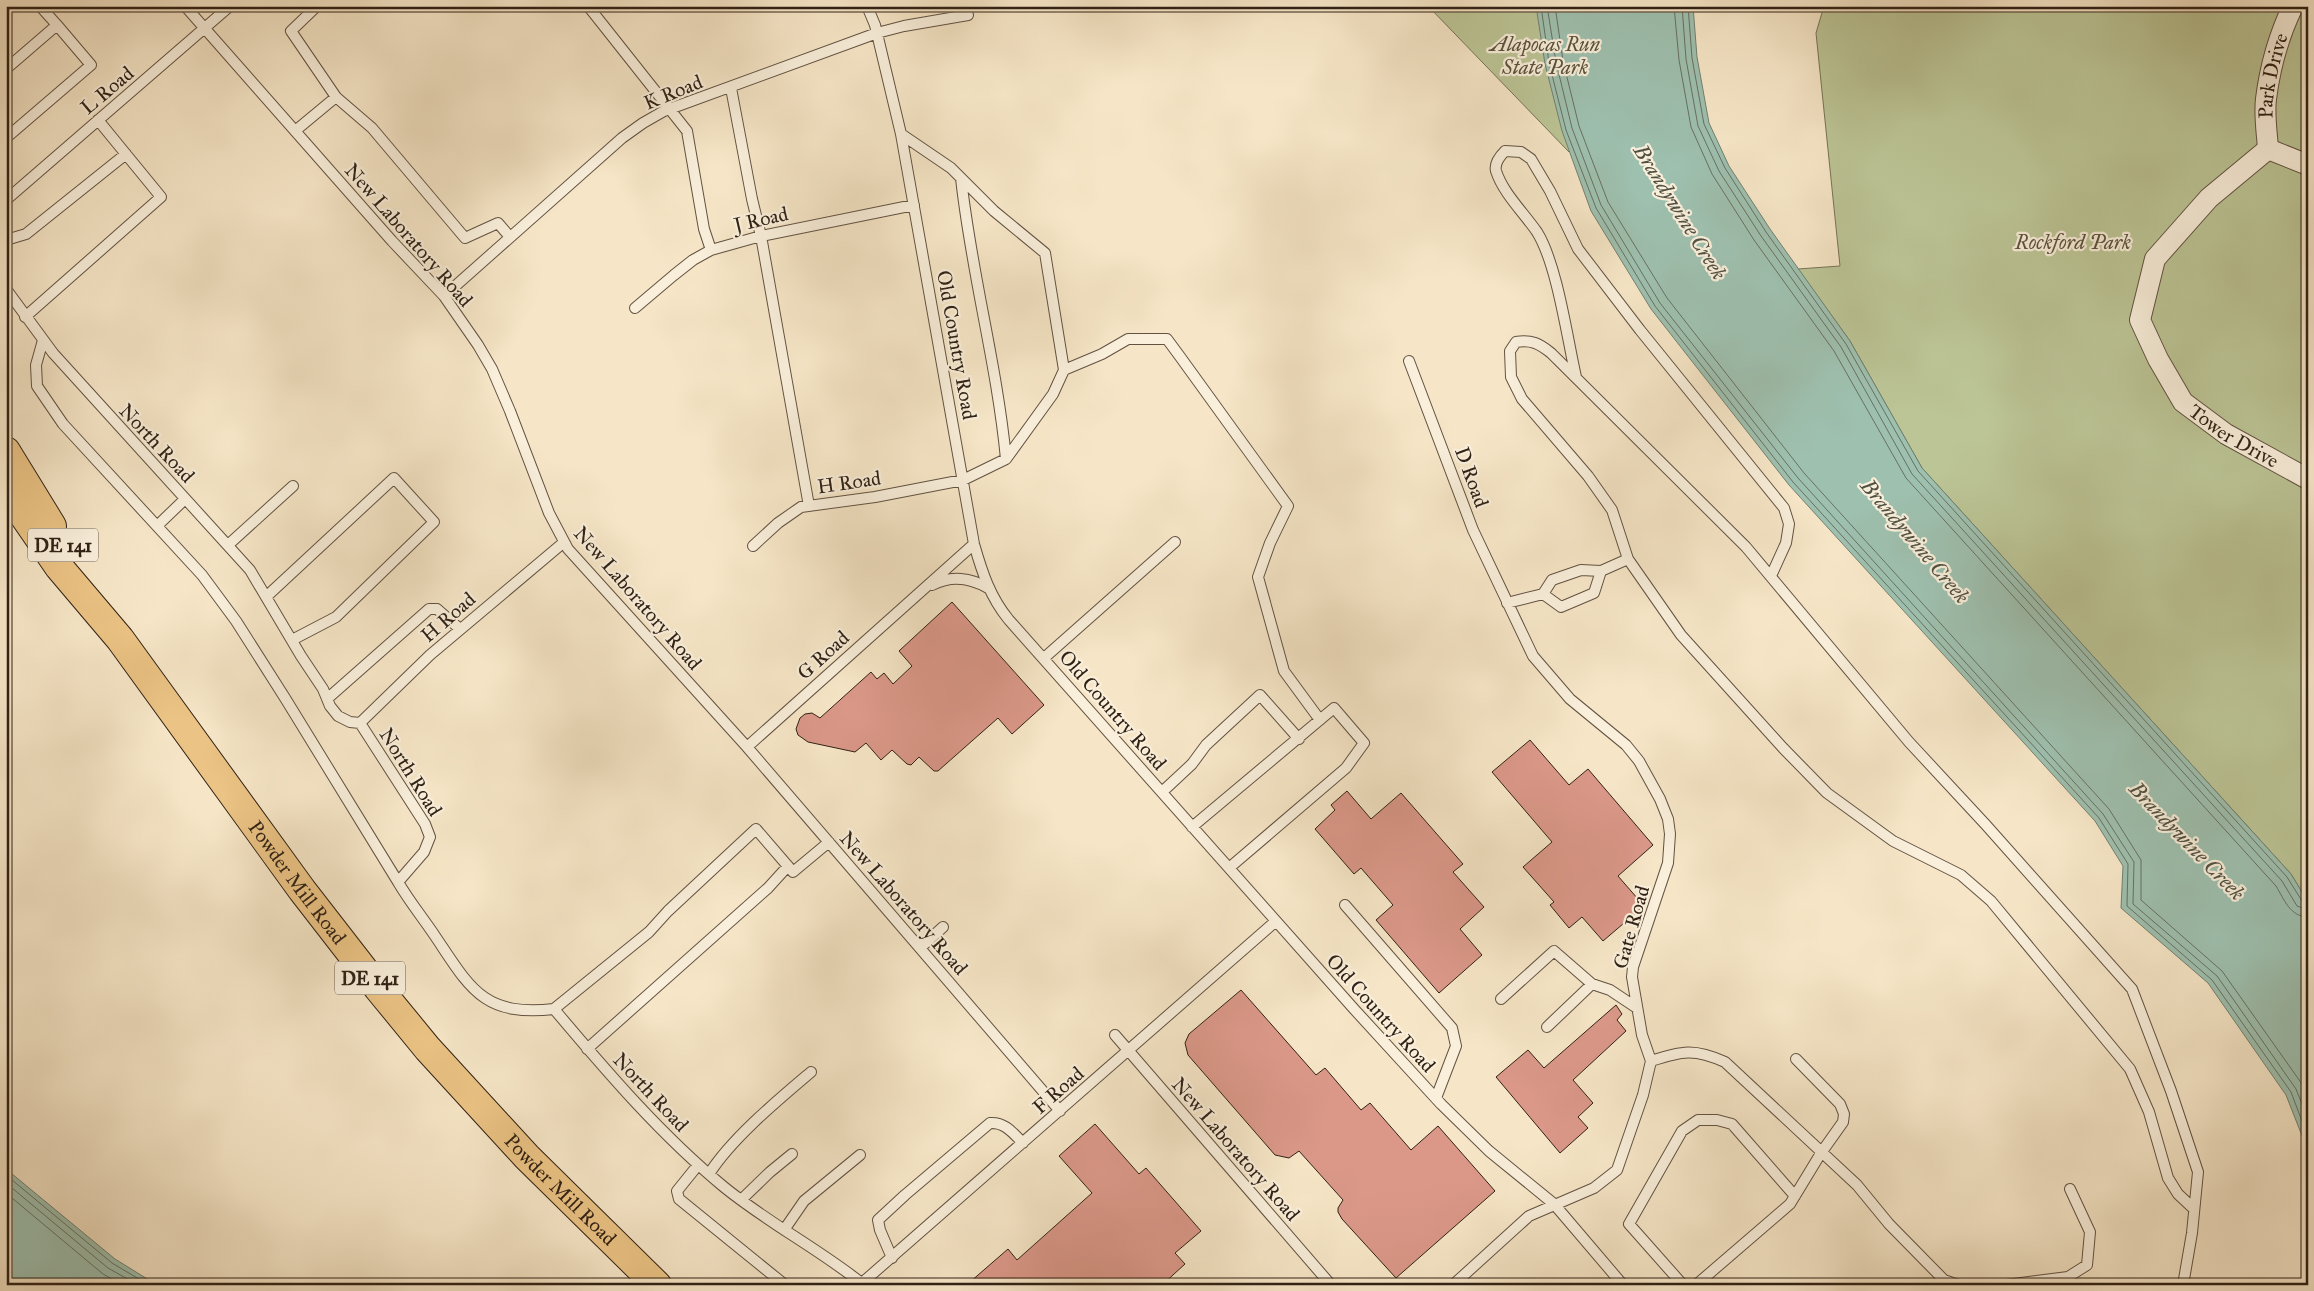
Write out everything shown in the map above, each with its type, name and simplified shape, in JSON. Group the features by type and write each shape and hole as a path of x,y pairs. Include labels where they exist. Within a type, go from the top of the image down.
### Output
{"highway":[{"name":"Powder Mill Road","path":"6,451 120,639"},
{"name":"Powder Mill Road","path":"6,490 59,567 120,639 302,890 422,1041 527,1157 658,1285"}],"street":[{"name":"Park Drive","path":"2268,149 2266,100 2277,48 2284,24 2293,6"},
{"path":"2268,149 2308,165"},
{"name":"Tower Drive","path":"2268,149 2209,198 2155,260 2140,320 2158,359 2183,402 2226,434 2308,479"}],"lane":[{"path":"6,138 91,65 40,6"},
{"name":"New Laboratory Road","path":"186,6 392,241 444,296 492,369 548,513 563,543 747,747 1060,1111"},
{"name":"L Road","path":"6,200 230,6"},
{"path":"317,6 291,30 336,97 372,128 465,238 498,223 510,237"},
{"path":"588,6 687,131 704,229 711,250"},
{"name":"Old Country Road","path":"867,6 877,34 901,134 974,544 988,588 1001,610 1276,922 1436,1098 1489,1151 1554,1204 1623,1285"},
{"name":"K Road","path":"444,296 622,138 643,123 671,109 877,34 904,26 968,15"},
{"path":"6,68 57,25"},
{"path":"731,88 752,199 762,236 810,506"},
{"path":"295,131 336,97"},
{"path":"25,317 161,197 98,120"},
{"path":"901,134 951,168 994,211 1045,254 1064,370 1053,394 1006,459"},
{"path":"1576,377 1553,272 1538,234 1496,170 1498,158 1505,151 1522,152 1531,159 1550,191 1578,249 1640,330 1784,508 1789,524 1786,543 1771,576"},
{"path":"6,240 26,234 126,154"},
{"path":"961,178 966,222 1001,412 1006,459"},
{"name":"J Road","path":"635,308 680,270 711,250 762,236 914,206"},
{"name":"North Road","path":"6,289 43,340 108,415 250,570 338,716 350,722 360,723 425,824 430,837 424,852 398,882"},
{"path":"1064,370 1102,354 1128,339 1167,339 1181,358 1288,506 1270,543 1258,577 1284,671 1320,720"},
{"path":"43,340 36,366 37,386 63,424 202,575 236,621 398,882 454,967 474,991 489,1001 513,1009 531,1012 554,1009 649,932 756,829 793,872 829,842"},
{"path":"2183,1285 2194,1208 2198,1172 2171,1091 2132,989 1986,825 1909,742 1746,547 1576,377 1539,344 1525,340 1516,342 1510,351 1511,377 1522,399 1588,476 1612,510 1628,560 1681,635 1783,748 1827,793 1893,841 1961,875 1991,901 2130,1069 2148,1112 2168,1178 2178,1194 2194,1208"},
{"name":"D Road","path":"1409,361 1473,530 1507,603"},
{"name":"H Road","path":"753,546 778,523 801,507 875,497 964,480 1006,459"},
{"path":"267,596 394,478 434,522 336,617 292,640"},
{"path":"228,545 293,486"},
{"path":"157,526 185,499"},
{"path":"1044,658 1175,542"},
{"name":"H Road","path":"360,723 460,629 563,543"},
{"name":"G Road","path":"747,747 974,544"},
{"path":"1507,603 1543,594 1552,580 1581,570 1600,571 1628,560"},
{"path":"1543,594 1561,607 1594,593 1600,571"},
{"path":"923,590 936,583 965,579 988,588"},
{"name":"Gate Road","path":"1453,1285 1529,1216 1594,1188 1617,1170 1643,1095 1650,1061 1642,1035 1637,1008 1632,977 1633,968 1668,863 1670,849 1668,819 1660,798 1639,761 1626,745 1570,699 1538,662 1507,603"},
{"path":"327,699 429,609 437,609 460,629"},
{"path":"1162,792 1192,764 1206,745 1260,695 1298,739"},
{"path":"1192,827 1334,708 1364,743 1346,768 1229,868"},
{"path":"587,1048 768,888 788,866"},
{"path":"1345,905 1452,1028 1456,1046 1436,1098"},
{"name":"F Road","path":"863,1284 1276,922"},
{"path":"920,948 943,927"},
{"path":"1501,999 1554,951 1592,984 1610,990 1637,1008"},
{"path":"1547,1027 1592,984"},
{"name":"North Road","path":"554,1009 662,1132 708,1174 741,1200 863,1284"},
{"name":"New Laboratory Road","path":"1115,1035 1331,1285"},
{"path":"1650,1061 1679,1052 1705,1052 1726,1062 1857,1185 1889,1224 1944,1280 1958,1285"},
{"path":"1696,1285 1790,1204 1821,1153 1843,1122 1844,1114 1840,1104 1796,1059"},
{"path":"708,1174 720,1156 776,1102 811,1072"},
{"path":"1683,1285 1629,1224 1682,1130 1698,1120 1717,1120 1732,1124 1795,1196"},
{"path":"892,1258 880,1230 878,1220 905,1194 990,1123 997,1122 1008,1128 1023,1144"},
{"path":"741,1200 792,1154"},
{"path":"784,1230 804,1201 860,1155"},
{"path":"698,1165 676,1191 679,1199 785,1285"},
{"path":"2006,1285 2068,1277 2087,1265 2090,1232 2070,1189"}],"green space":[{"name":"Alapocas Run State Park","path":"1428,6 1593,6 1597,134 1569,152"},
{"name":"Rockford Park","path":"1824,6 2308,6 2308,902 2291,874 1922,468 1850,341 1798,269 1840,266 1816,33"}],"water":[{"name":"Brandywine Creek","path":"1536,6 1693,6 1697,57 1709,123 1729,166 1770,229 1850,341 1922,468 2291,874 2308,902 2308,1151 2286,1095 2208,983 2121,908 2123,866 2095,821 1789,485 1651,309 1591,211 1562,131 1545,64"},
{"path":"6,1169 115,1259 157,1285 6,1285"}],"building":[{"path":"952,602 1044,705 1012,734 998,718 938,771 934,771 919,757 911,765 907,764 892,750 881,760 866,743 855,752 808,742 798,735 796,729 800,718 805,714 812,713 820,718 871,672 877,679 884,673 893,684 912,666 899,651"},
{"path":"1530,740 1569,785 1588,769 1653,845 1618,876 1644,906 1603,941 1582,917 1569,928 1550,905 1554,902 1523,867 1552,842 1492,772"},
{"path":"1347,791 1371,819 1401,793 1463,864 1453,872 1484,907 1460,929 1482,955 1439,993 1376,920 1393,905 1361,868 1354,874 1315,829 1335,810 1331,805"},
{"path":"1241,990 1316,1075 1325,1068 1361,1110 1370,1103 1411,1150 1438,1126 1495,1191 1396,1278 1342,1219 1338,1208 1343,1200 1299,1151 1289,1158 1275,1155 1188,1055 1185,1043 1189,1034"},
{"path":"1616,1005 1622,1014 1617,1020 1626,1031 1573,1080 1593,1103 1578,1117 1588,1128 1560,1153 1496,1077 1528,1050 1544,1068"},
{"path":"1095,1124 1139,1174 1146,1168 1201,1231 1175,1253 1185,1264 1162,1285 972,1285 970,1282 1008,1249 1017,1260 1092,1193 1059,1156"}]}
